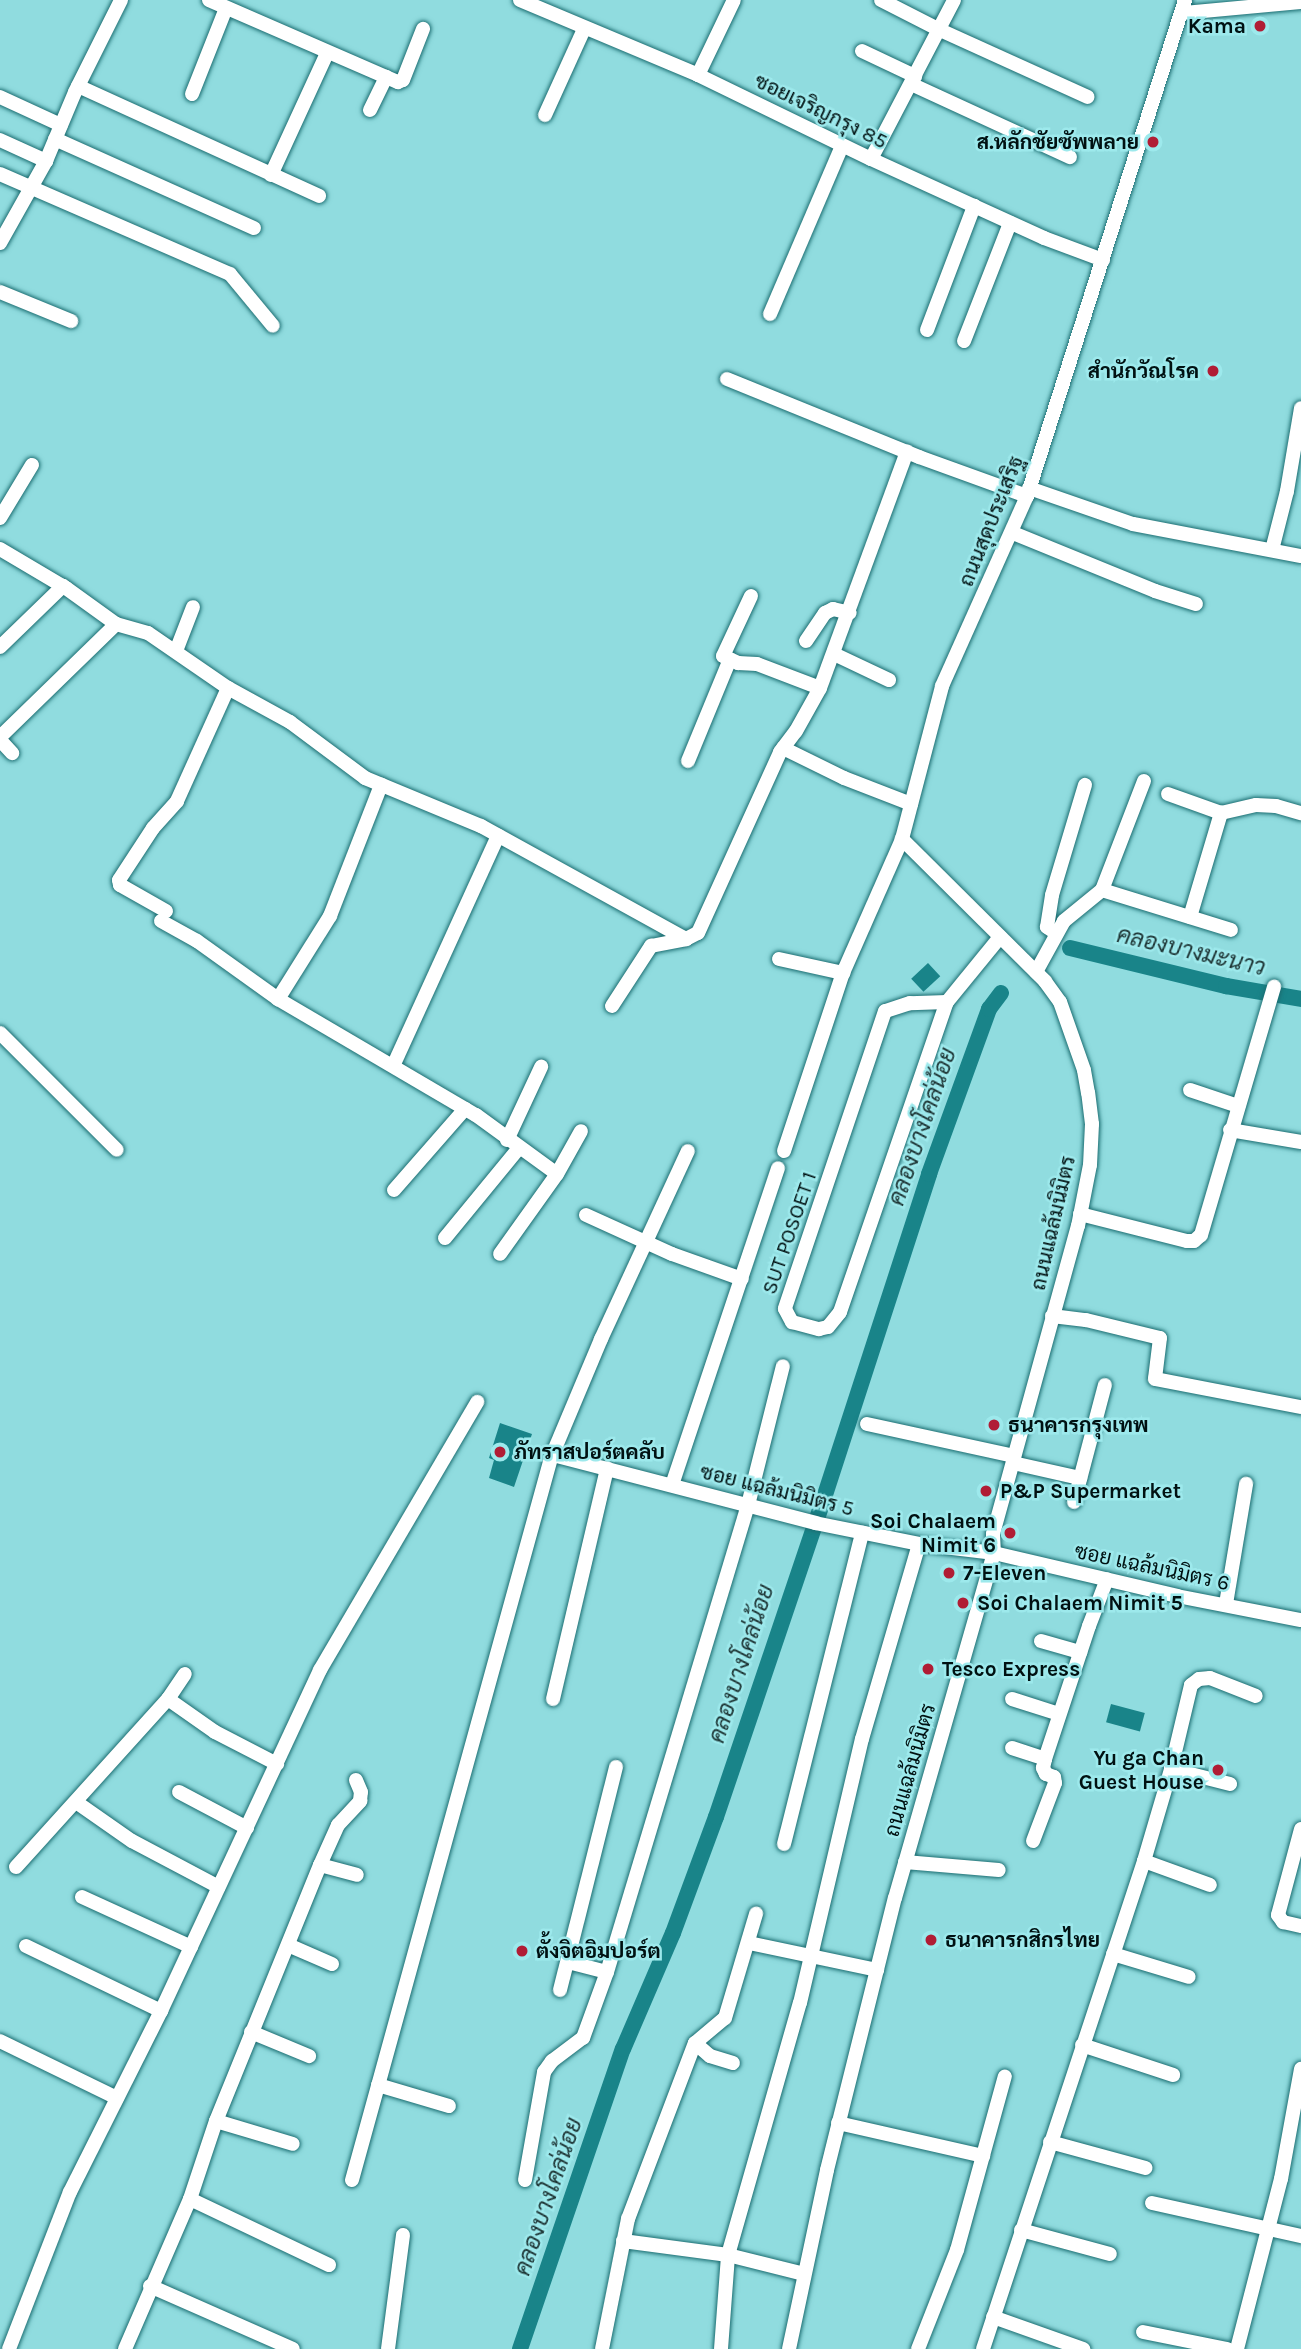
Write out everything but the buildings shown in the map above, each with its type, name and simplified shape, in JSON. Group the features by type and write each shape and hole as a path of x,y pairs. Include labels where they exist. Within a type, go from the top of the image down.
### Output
{"street":[{"path":"2,237 46,161 78,86 121,0"},
{"path":"209,0 398,82 403,80 423,29"},
{"name":"ซอยเจริญกรุง 85","path":"521,0 584,29 698,75 842,146 1010,223 1103,260"},
{"path":"698,75 734,0"},
{"path":"881,0 940,30 1088,97"},
{"path":"871,159 954,0"},
{"path":"1184,6 1301,2"},
{"name":"ถนนสุดประเสริฐ","path":"784,1151 843,973 902,839 942,686 1013,533 1028,492 1184,6"},
{"path":"192,94 226,8"},
{"path":"545,115 584,29"},
{"path":"862,51 913,80 1070,158"},
{"path":"271,175 327,53"},
{"path":"370,110 386,77"},
{"path":"78,86 319,196"},
{"path":"0,97 58,132 254,228"},
{"path":"0,140 46,161"},
{"path":"770,314 842,146"},
{"path":"0,174 230,274 273,326"},
{"path":"927,330 974,206"},
{"path":"964,341 1010,223"},
{"path":"0,292 71,321"},
{"path":"727,379 907,452 1028,492 1133,524 1301,556"},
{"path":"1272,550 1294,492 1301,408"},
{"path":"612,1006 648,948 686,939 698,933 783,748 820,688 835,654 907,452"},
{"path":"0,518 32,465"},
{"path":"1013,533 1154,591 1196,604"},
{"path":"0,549 63,586 116,624 148,633 228,688 290,722 365,778 498,836 686,939"},
{"path":"0,647 63,586"},
{"path":"751,596 723,656 757,664 820,688"},
{"path":"176,651 193,607"},
{"path":"806,641 825,613 833,609 850,613"},
{"path":"12,753 0,738 116,624"},
{"path":"835,654 889,680"},
{"path":"688,761 730,659"},
{"path":"228,688 177,801 153,828 119,880 120,885 278,999 394,1064 465,1109 557,1174"},
{"path":"783,748 844,778 911,804"},
{"path":"902,839 1036,972 1064,921 1101,890 1144,781"},
{"path":"278,999 330,916 381,785"},
{"path":"1056,933 1047,927 1052,895 1085,785"},
{"path":"1168,794 1221,813 1256,805 1276,806 1301,813"},
{"path":"1190,917 1221,813"},
{"path":"394,1064 498,836"},
{"path":"1101,890 1231,930"},
{"name":"SUT POSOET 1","path":"947,1002 910,1003 885,1011 785,1309 792,1322 819,1329 828,1327 840,1312 947,1002 1000,937"},
{"path":"779,959 843,973"},
{"name":"ถนนแฉล้มนิมิตร","path":"789,2349 838,2123 905,1862 994,1553 993,1534 1080,1214 1090,1165 1092,1111 1084,1070 1060,1002 1036,972"},
{"path":"1080,1214 1194,1241 1201,1235 1274,988"},
{"path":"0,1033 117,1150"},
{"path":"445,1238 513,1144 541,1067"},
{"path":"1190,1090 1238,1106"},
{"path":"394,1190 465,1109"},
{"path":"1230,1130 1301,1142"},
{"path":"500,1254 557,1174 581,1131"},
{"path":"352,2180 553,1455 645,1242 688,1151"},
{"path":"672,1485 778,1168"},
{"path":"586,1215 645,1242 742,1279"},
{"path":"1052,1316 1086,1320 1160,1338 1155,1379 1301,1407"},
{"path":"525,2179 544,2072 552,2061 583,2038 607,1972 748,1505 783,1366"},
{"path":"1074,1502 1105,1385"},
{"path":"9,2349 70,2192 161,2011 320,1670 477,1402"},
{"path":"867,1424 1080,1478"},
{"name":"ซอย แฉล้มนิมิตร 5","path":"553,1455 820,1524 919,1544 994,1553"},
{"path":"553,1699 607,1468"},
{"path":"1226,1604 1246,1484"},
{"path":"784,1844 862,1533"},
{"path":"721,2349 728,2255 812,1955 862,1739 919,1544"},
{"name":"ซอย แฉล้มนิมิตร 6","path":"994,1553 1301,1620"},
{"path":"1033,1841 1055,1783 1055,1777 1046,1774 1043,1768 1045,1759 1080,1652 1108,1580"},
{"path":"1041,1641 1080,1652"},
{"path":"16,1867 168,1699 185,1674"},
{"path":"982,2349 1144,1861 1171,1769 1191,1685 1199,1679 1210,1678 1256,1696"},
{"path":"168,1699 215,1732 277,1764"},
{"path":"1013,1699 1059,1714"},
{"path":"1012,1748 1045,1759"},
{"path":"560,1990 616,1767"},
{"path":"1171,1769 1230,1784"},
{"path":"125,2349 150,2286 190,2199 216,2121 320,1865 338,1825 360,1801 361,1792 356,1780"},
{"path":"179,1792 247,1828"},
{"path":"76,1802 132,1841 219,1887"},
{"path":"1301,1829 1278,1914 1283,1922 1301,1926"},
{"path":"1144,1861 1210,1885"},
{"path":"905,1862 999,1870"},
{"path":"320,1865 357,1875"},
{"path":"82,1897 191,1947"},
{"path":"602,2349 623,2241 641,2182 695,2043 725,2018 756,1914"},
{"path":"748,1942 877,1970"},
{"path":"288,1945 332,1964"},
{"path":"26,1946 161,2011"},
{"path":"1113,1954 1189,1976"},
{"path":"568,1962 607,1972"},
{"path":"251,2032 309,2056"},
{"path":"0,2041 117,2098"},
{"path":"695,2043 710,2056 733,2063"},
{"path":"1082,2045 1173,2075"},
{"path":"1237,2349 1281,2179 1301,2069"},
{"path":"918,2349 957,2250 1005,2076"},
{"path":"378,2085 449,2106"},
{"path":"216,2121 293,2144"},
{"path":"838,2123 983,2156"},
{"path":"1050,2141 1146,2168"},
{"path":"190,2199 329,2265"},
{"path":"1152,2203 1301,2236"},
{"path":"1021,2230 1110,2255"},
{"path":"388,2349 403,2235"},
{"path":"623,2241 728,2255 804,2274"},
{"path":"150,2286 293,2349"},
{"path":"993,2317 1083,2349"},
{"path":"1143,2332 1227,2349"}],"water":[{"path":"928,963 940,976 923,992 911,979"},
{"path":"500,1423 532,1434 514,1487 489,1478 494,1460 489,1458"},
{"path":"1111,1704 1145,1713 1140,1731 1106,1722"}],"waterway":[{"name":"คลองบางมะนาว","path":"1070,948 1226,986 1301,999"},
{"name":"คลองบางโคล่น้อย","path":"520,2349 623,2049 673,1933 716,1817 823,1501 929,1174 989,1009 1001,993"}],"place":[{"name":"Kama","path":"1260,26"},
{"name":"ส.หลักชัยซัพพลาย","path":"1153,142"},
{"name":"สำนักวัณโรค","path":"1213,371"},
{"name":"ธนาคารกรุงเทพ","path":"994,1425"},
{"name":"ภัทราสปอร์ตคลับ","path":"500,1452"},
{"name":"P&P Supermarket","path":"986,1491"},
{"name":"Soi Chalaem Nimit 6","path":"1010,1533"},
{"name":"7-Eleven","path":"949,1573"},
{"name":"Soi Chalaem Nimit 5","path":"963,1603"},
{"name":"Tesco Express","path":"928,1669"},
{"name":"Yu ga Chan Guest House","path":"1218,1770"},
{"name":"ธนาคารกสิกรไทย","path":"931,1940"},
{"name":"ตั้งจิตอิมปอร์ต","path":"522,1951"}]}
